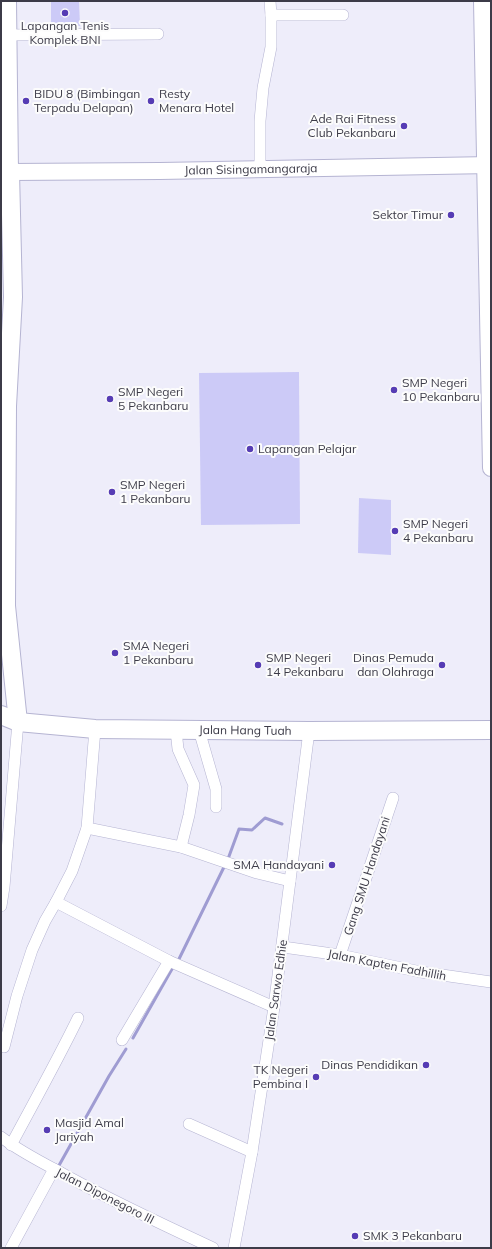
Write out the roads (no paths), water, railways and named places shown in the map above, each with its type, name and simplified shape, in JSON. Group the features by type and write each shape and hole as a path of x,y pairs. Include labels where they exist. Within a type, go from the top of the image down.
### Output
{"main road":[{"path":"8,1 5,35 4,174 13,297 7,406 6,606 18,722"},
{"path":"482,1 484,89 488,165 491,468"},
{"name":"Jalan Sisingamangaraja","path":"4,174 488,165"},
{"path":"1,382 7,406"},
{"name":"Jalan Hang Tuah","path":"1,715 18,722 96,729 309,731 491,730"}],"street":[{"path":"260,169 260,121 263,88 271,47 270,1"},
{"path":"271,15 343,15"},
{"path":"5,35 158,34"},
{"path":"1,906 4,887 18,722"},
{"path":"4,1047 17,996 32,950 45,921 72,871 87,828 96,729"},
{"path":"176,730 178,749 194,785 190,815 181,847"},
{"path":"199,730 216,788 216,807"},
{"name":"Jalan Sarwo Edhie","path":"234,1248 252,1152 283,947 309,731"},
{"name":"Gang SMU Handayani","path":"340,955 393,798"},
{"path":"87,828 181,847 257,872 290,881"},
{"path":"56,902 169,961 274,1007"},
{"name":"Jalan Kapten Fadhillih","path":"283,947 340,955 421,972 491,982"},
{"path":"122,1040 169,961"},
{"path":"11,1145 38,1093 47,1080 78,1018"},
{"path":"189,1124 252,1152"},
{"name":"Jalan Diponegoro III","path":"1,1137 11,1145 57,1171 144,1217 213,1248"},
{"path":"11,1248 57,1171"}],"waterway":[{"path":"228,859 239,829 252,830 265,818 282,824"},
{"path":"179,959 225,865"},
{"path":"133,1038 172,969"},
{"path":"57,1169 109,1076 126,1049"}],"place":[{"name":"Lapangan Tenis Komplek BNI","path":"65,13"},
{"name":"BIDU 8 (Bimbingan Terpadu Delapan)","path":"26,101"},
{"name":"Resty Menara Hotel","path":"151,101"},
{"name":"Ade Rai Fitness Club Pekanbaru","path":"404,126"},
{"name":"Sektor Timur","path":"451,215"},
{"name":"SMP Negeri 10 Pekanbaru","path":"394,390"},
{"name":"SMP Negeri 5 Pekanbaru","path":"110,399"},
{"name":"Lapangan Pelajar","path":"250,449"},
{"name":"SMP Negeri 1 Pekanbaru","path":"112,492"},
{"name":"SMP Negeri 4 Pekanbaru","path":"395,531"},
{"name":"SMA Negeri 1 Pekanbaru","path":"115,653"},
{"name":"SMP Negeri 14 Pekanbaru","path":"258,665"},
{"name":"Dinas Pemuda dan Olahraga","path":"442,665"},
{"name":"SMA Handayani","path":"332,865"},
{"name":"Dinas Pendidikan","path":"426,1065"},
{"name":"TK Negeri Pembina I","path":"316,1077"},
{"name":"Masjid Amal Jariyah","path":"47,1130"},
{"name":"SMK 3 Pekanbaru","path":"355,1236"}]}
